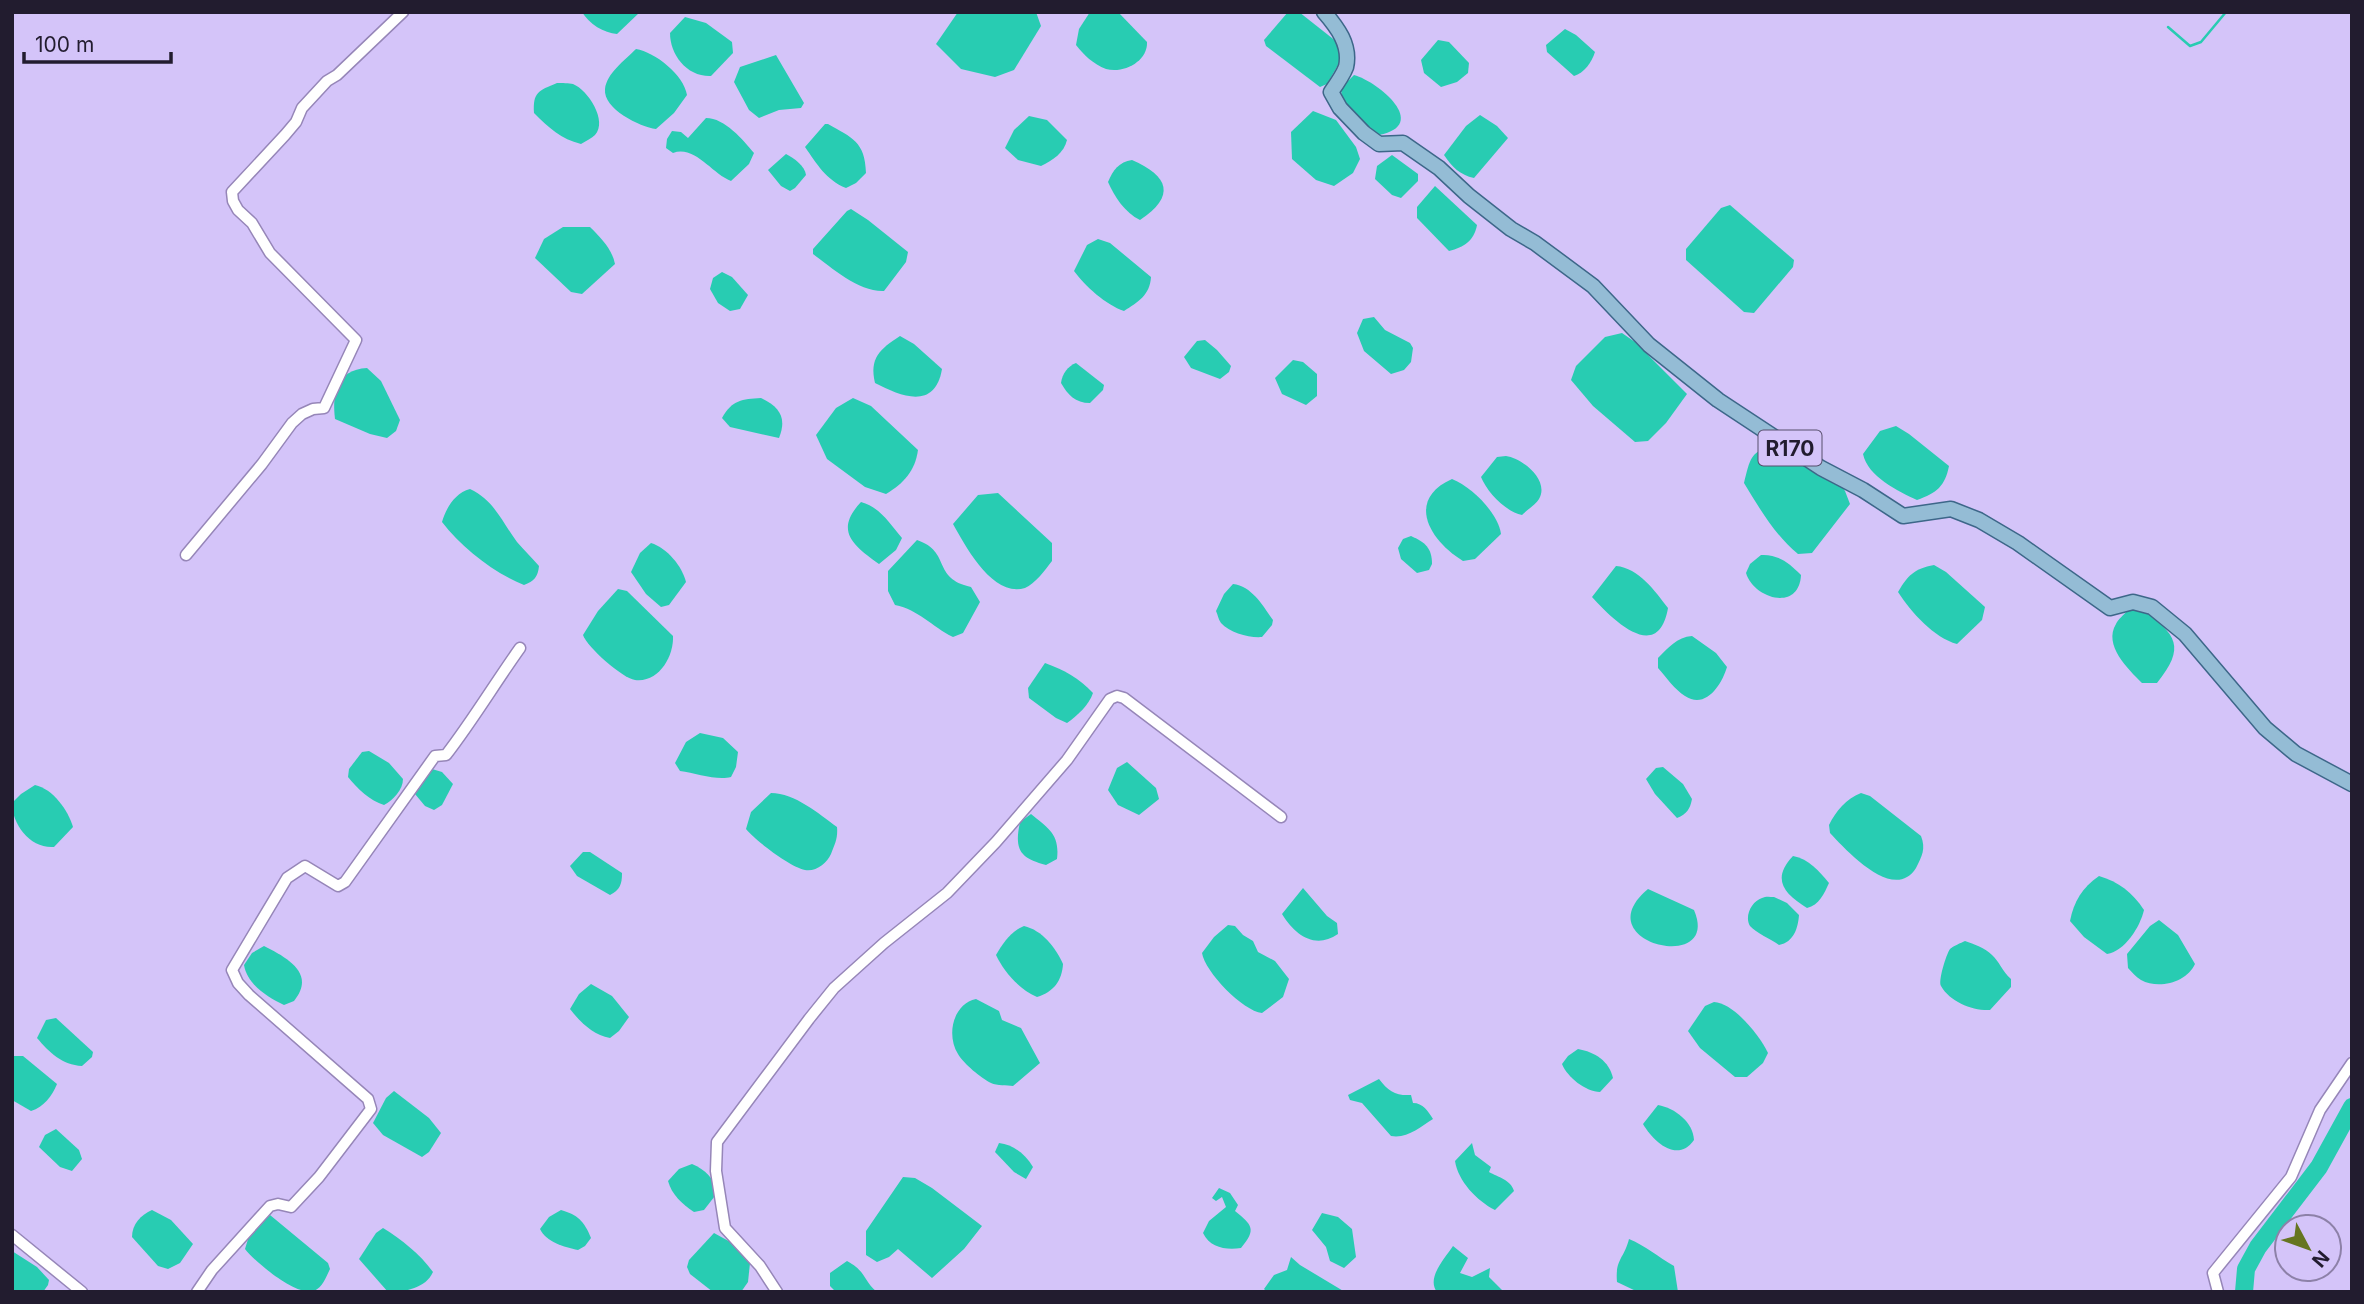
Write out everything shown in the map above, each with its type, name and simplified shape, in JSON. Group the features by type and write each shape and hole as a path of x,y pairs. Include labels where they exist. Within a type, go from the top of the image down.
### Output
{"main road":[{"name":"R170","path":"1324,12 1339,29 1346,48 1346,68 1331,92 1340,108 1364,133 1380,144 1403,144 1439,168 1511,229 1535,243 1593,286 1649,345 1698,386 1779,442 1903,516 1951,509 1979,520 2018,543 2110,608 2133,602 2152,607 2185,634 2265,729 2296,754 2352,784"}],"street":[{"path":"186,555 262,464 292,423 302,414 324,408 356,340 270,253 252,223 238,210 232,192 285,135 309,100 403,12"},
{"path":"197,1292 212,1270 270,1206 291,1207 319,1177 371,1109 368,1099 249,995 238,983 232,970 287,878 293,873 305,866 338,886 345,882 435,756 446,755 467,728 520,648"},
{"path":"777,1292 760,1266 725,1228 716,1171 717,1142 834,988 884,943 947,893 996,842 1060,768 1110,699 1117,695 1124,698 1282,817"},
{"path":"2218,1292 2213,1273 2291,1177 2320,1110 2352,1063"},
{"path":"12,1235 82,1292"}],"shaded area":[{"path":"582,12 640,12 617,34 597,27"},
{"path":"958,12 1036,12 1041,26 1014,70 995,77 961,69 936,44"},
{"path":"1090,12 1118,12 1147,42 1144,55 1134,64 1120,70 1106,69 1093,62 1076,45 1079,29"},
{"path":"1288,12 1299,12 1337,42 1341,60 1327,84 1320,87 1266,46 1264,40"},
{"path":"685,17 706,23 732,42 733,53 711,76 687,69 673,49 670,33"},
{"path":"1565,29 1595,52 1587,67 1574,76 1547,52 1546,45"},
{"path":"1438,40 1449,42 1469,63 1468,73 1457,82 1441,87 1424,73 1421,60"},
{"path":"636,49 652,55 675,72 687,95 674,113 656,129 624,116 606,96 606,83 609,78"},
{"path":"776,55 804,103 801,108 779,110 759,118 749,110 734,82 740,67"},
{"path":"1354,75 1376,86 1395,104 1400,113 1400,122 1394,130 1379,135 1352,117 1344,104 1341,88"},
{"path":"557,83 579,87 598,114 598,129 594,136 581,144 556,132 534,113 534,101 538,93"},
{"path":"1313,111 1336,120 1356,147 1360,159 1353,173 1334,186 1316,180 1292,159 1291,132"},
{"path":"1480,115 1497,126 1508,138 1474,178 1457,170 1444,155 1466,126"},
{"path":"1029,116 1047,120 1067,140 1057,156 1041,166 1018,160 1005,148 1014,130"},
{"path":"706,118 727,126 754,153 749,164 731,181 696,156 673,153 666,148 672,131 681,132 688,138"},
{"path":"825,124 850,137 863,154 866,173 846,188 827,176 805,147"},
{"path":"786,154 801,165 806,175 790,191 781,186 768,170"},
{"path":"1392,155 1418,174 1418,181 1401,198 1392,195 1375,179 1377,166"},
{"path":"1132,160 1154,173 1163,187 1159,203 1140,220 1121,204 1108,182 1117,167"},
{"path":"1435,186 1477,225 1468,243 1449,251 1417,218 1417,207"},
{"path":"1730,205 1794,260 1793,267 1754,313 1744,312 1686,260 1686,249 1721,208"},
{"path":"851,209 908,252 906,262 884,291 865,288 813,254 813,249"},
{"path":"563,227 590,227 606,244 614,259 615,264 582,294 571,292 535,258 544,239"},
{"path":"1098,239 1110,243 1151,277 1146,293 1124,311 1096,294 1074,271 1087,245"},
{"path":"722,272 732,277 748,295 740,309 730,311 718,303 710,289 713,278"},
{"path":"1374,317 1385,330 1410,343 1413,348 1411,362 1404,370 1391,374 1364,351 1357,333 1363,319"},
{"path":"1622,333 1635,342 1687,394 1666,423 1648,441 1635,442 1593,406 1571,380 1576,366 1605,337"},
{"path":"900,336 914,344 942,369 938,382 925,395 906,396 875,383 874,367 878,355"},
{"path":"1205,340 1231,366 1229,372 1220,379 1191,368 1184,357 1197,341"},
{"path":"1293,360 1303,362 1317,374 1317,396 1306,405 1282,394 1275,378"},
{"path":"1076,363 1104,385 1103,390 1090,403 1073,398 1061,383 1066,371"},
{"path":"367,368 381,381 400,420 396,431 387,438 335,419 334,400 338,384 349,373"},
{"path":"761,398 773,405 780,414 782,425 779,438 730,427 722,418 730,407 738,402"},
{"path":"853,398 871,406 918,450 908,476 886,494 865,487 827,459 816,435 836,408"},
{"path":"1896,426 1949,466 1939,488 1917,500 1877,476 1863,454 1880,431"},
{"path":"1777,446 1839,482 1850,504 1812,553 1798,554 1789,546 1768,521 1744,483 1756,453"},
{"path":"1506,456 1526,465 1541,485 1539,499 1522,515 1510,510 1498,500 1481,477 1497,457"},
{"path":"1452,479 1468,488 1483,502 1499,526 1501,534 1475,559 1463,561 1451,553 1433,532 1428,520 1426,509 1429,498"},
{"path":"470,489 491,505 517,542 539,566 536,576 530,582 524,585 490,567 459,541 442,522 452,502"},
{"path":"998,493 1052,543 1052,561 1036,580 1025,588 1013,589 992,578 973,557 953,524 978,495"},
{"path":"861,502 879,512 902,538 896,550 879,564 850,537 849,521"},
{"path":"1411,536 1424,543 1429,550 1432,564 1429,570 1417,573 1401,559 1398,548 1403,539"},
{"path":"917,540 935,551 951,578 971,587 980,602 963,633 953,637 918,614 895,605 888,591 888,571"},
{"path":"651,543 673,558 686,582 669,605 661,607 646,594 631,572 640,553"},
{"path":"1761,555 1783,560 1801,575 1793,594 1776,598 1766,595 1751,582 1746,573 1750,564"},
{"path":"1934,565 1946,572 1985,607 1982,620 1957,644 1940,636 1924,623 1898,592 1912,574"},
{"path":"1616,566 1639,576 1668,608 1663,625 1655,633 1645,635 1634,632 1611,616 1592,597"},
{"path":"1233,584 1246,588 1273,620 1262,637 1240,634 1229,630 1220,622 1216,611 1224,594"},
{"path":"618,589 627,591 673,636 668,660 658,673 644,680 629,678 614,668 591,647 583,635 598,611"},
{"path":"2142,609 2163,626 2174,642 2172,660 2157,683 2142,683 2119,656 2113,640 2117,622 2127,611"},
{"path":"1692,636 1716,653 1727,667 1717,687 1700,700 1681,693 1658,668 1658,658 1669,647 1682,638"},
{"path":"1045,663 1071,675 1093,693 1089,702 1067,723 1029,698 1028,688"},
{"path":"700,733 723,738 738,752 736,767 731,777 713,777 680,771 675,763 686,742"},
{"path":"369,751 389,763 403,779 397,794 384,805 364,794 348,777 349,769 362,752"},
{"path":"1127,762 1156,788 1159,799 1139,815 1118,805 1108,790 1117,768"},
{"path":"1663,767 1683,784 1692,799 1688,811 1677,818 1655,794 1646,779 1656,768"},
{"path":"432,769 442,772 453,784 442,805 434,810 425,806 415,794"},
{"path":"35,785 48,791 59,801 73,827 54,847 46,847 31,840 15,819 12,803"},
{"path":"771,793 798,800 837,827 837,838 831,854 821,866 813,870 799,868 774,853 746,829 751,812"},
{"path":"1861,793 1870,796 1921,836 1922,856 1907,877 1896,880 1871,870 1830,833 1829,825 1838,810"},
{"path":"1031,814 1052,832 1057,843 1057,859 1046,865 1025,856 1019,846 1020,822"},
{"path":"583,852 590,852 622,873 621,883 616,891 610,895 577,876 570,866"},
{"path":"1793,856 1809,863 1829,883 1818,902 1811,907 1807,908 1792,897 1783,885 1783,872"},
{"path":"2099,876 2124,888 2144,910 2139,924 2126,943 2107,954 2084,937 2070,921 2080,896"},
{"path":"1303,888 1327,916 1337,923 1338,934 1330,939 1314,940 1299,934 1287,922 1282,914"},
{"path":"1648,889 1694,910 1697,930 1689,942 1675,946 1657,944 1641,937 1632,924 1632,908"},
{"path":"1764,897 1774,897 1787,903 1799,915 1794,934 1779,945 1753,929 1748,922 1750,909 1755,902"},
{"path":"2159,920 2178,935 2195,964 2186,976 2164,984 2141,980 2128,968 2127,954 2150,926"},
{"path":"1228,925 1235,926 1253,941 1258,952 1275,961 1289,979 1283,997 1262,1013 1254,1011 1235,998 1217,980 1205,961 1202,953"},
{"path":"1024,926 1037,931 1048,940 1063,964 1056,985 1037,997 1013,979 996,955 1011,934"},
{"path":"1965,941 1979,946 1994,957 2011,979 2011,987 1990,1010 1962,1004 1950,997 1941,986 1941,974 1948,952"},
{"path":"264,946 290,962 301,975 300,991 294,1001 284,1005 278,1002 265,994 249,978 244,965 252,953"},
{"path":"591,984 612,996 629,1017 610,1038 587,1027 570,1009 579,994"},
{"path":"976,999 999,1011 1002,1020 1021,1028 1040,1063 1013,1086 993,1084 982,1078 964,1062 954,1046 952,1030 957,1014 968,1002"},
{"path":"1714,1002 1738,1014 1753,1030 1768,1053 1763,1063 1747,1077 1735,1077 1700,1048 1688,1031 1705,1006"},
{"path":"56,1018 93,1052 92,1057 82,1066 62,1060 37,1038 46,1020"},
{"path":"1578,1049 1600,1058 1611,1072 1613,1078 1600,1092 1583,1087 1564,1069 1562,1064"},
{"path":"12,1056 23,1056 57,1084 47,1100 31,1111 12,1100"},
{"path":"1379,1079 1393,1092 1411,1095 1413,1103 1427,1110 1433,1119 1408,1134 1391,1136 1362,1103 1350,1100 1348,1095"},
{"path":"394,1091 429,1118 441,1133 429,1152 422,1157 383,1135 373,1123 386,1098"},
{"path":"1658,1105 1671,1109 1687,1122 1694,1140 1688,1147 1681,1150 1667,1148 1653,1138 1643,1124"},
{"path":"56,1129 79,1150 82,1159 72,1171 60,1167 39,1147 45,1135"},
{"path":"999,1143 1014,1148 1030,1162 1033,1167 1026,1179 1014,1172 995,1152"},
{"path":"1472,1143 1475,1155 1491,1167 1489,1172 1507,1181 1514,1191 1495,1210 1469,1190 1457,1168 1455,1161"},
{"path":"692,1164 708,1175 718,1192 704,1210 694,1212 678,1199 668,1181 679,1169"},
{"path":"903,1177 915,1178 932,1188 982,1226 964,1249 932,1278 898,1249 877,1262 866,1255 866,1231"},
{"path":"1219,1188 1230,1193 1238,1205 1235,1211 1249,1224 1251,1232 1241,1248 1219,1247 1210,1242 1203,1233 1209,1221 1226,1207 1222,1197 1216,1201 1212,1198"},
{"path":"152,1210 171,1220 193,1244 180,1263 168,1269 158,1266 132,1237 138,1220"},
{"path":"561,1210 580,1220 591,1238 578,1250 551,1241 540,1229 549,1217"},
{"path":"1322,1213 1338,1217 1352,1229 1356,1257 1344,1268 1330,1261 1326,1247 1312,1230"},
{"path":"270,1215 328,1263 330,1269 324,1281 314,1291 297,1289 287,1284 245,1249 249,1236"},
{"path":"383,1228 410,1247 428,1265 433,1272 425,1282 408,1290 388,1292 359,1259 376,1233"},
{"path":"714,1233 734,1244 750,1263 748,1282 741,1292 713,1292 690,1274 687,1267 689,1260"},
{"path":"1629,1239 1674,1266 1678,1292 1638,1292 1617,1282 1619,1264"},
{"path":"1453,1246 1468,1258 1460,1273 1472,1277 1490,1268 1489,1277 1504,1292 1437,1292 1434,1286 1435,1274"},
{"path":"12,1251 37,1267 49,1280 43,1292 12,1292"},
{"path":"1291,1257 1345,1292 1267,1292 1264,1289 1274,1275 1287,1270"},
{"path":"847,1261 861,1272 877,1292 836,1292 830,1286 830,1273"}],"waterway":[{"path":"2168,27 2190,46 2201,42 2226,12"},
{"path":"2244,1292 2246,1269 2258,1247 2319,1167 2352,1107"}]}
